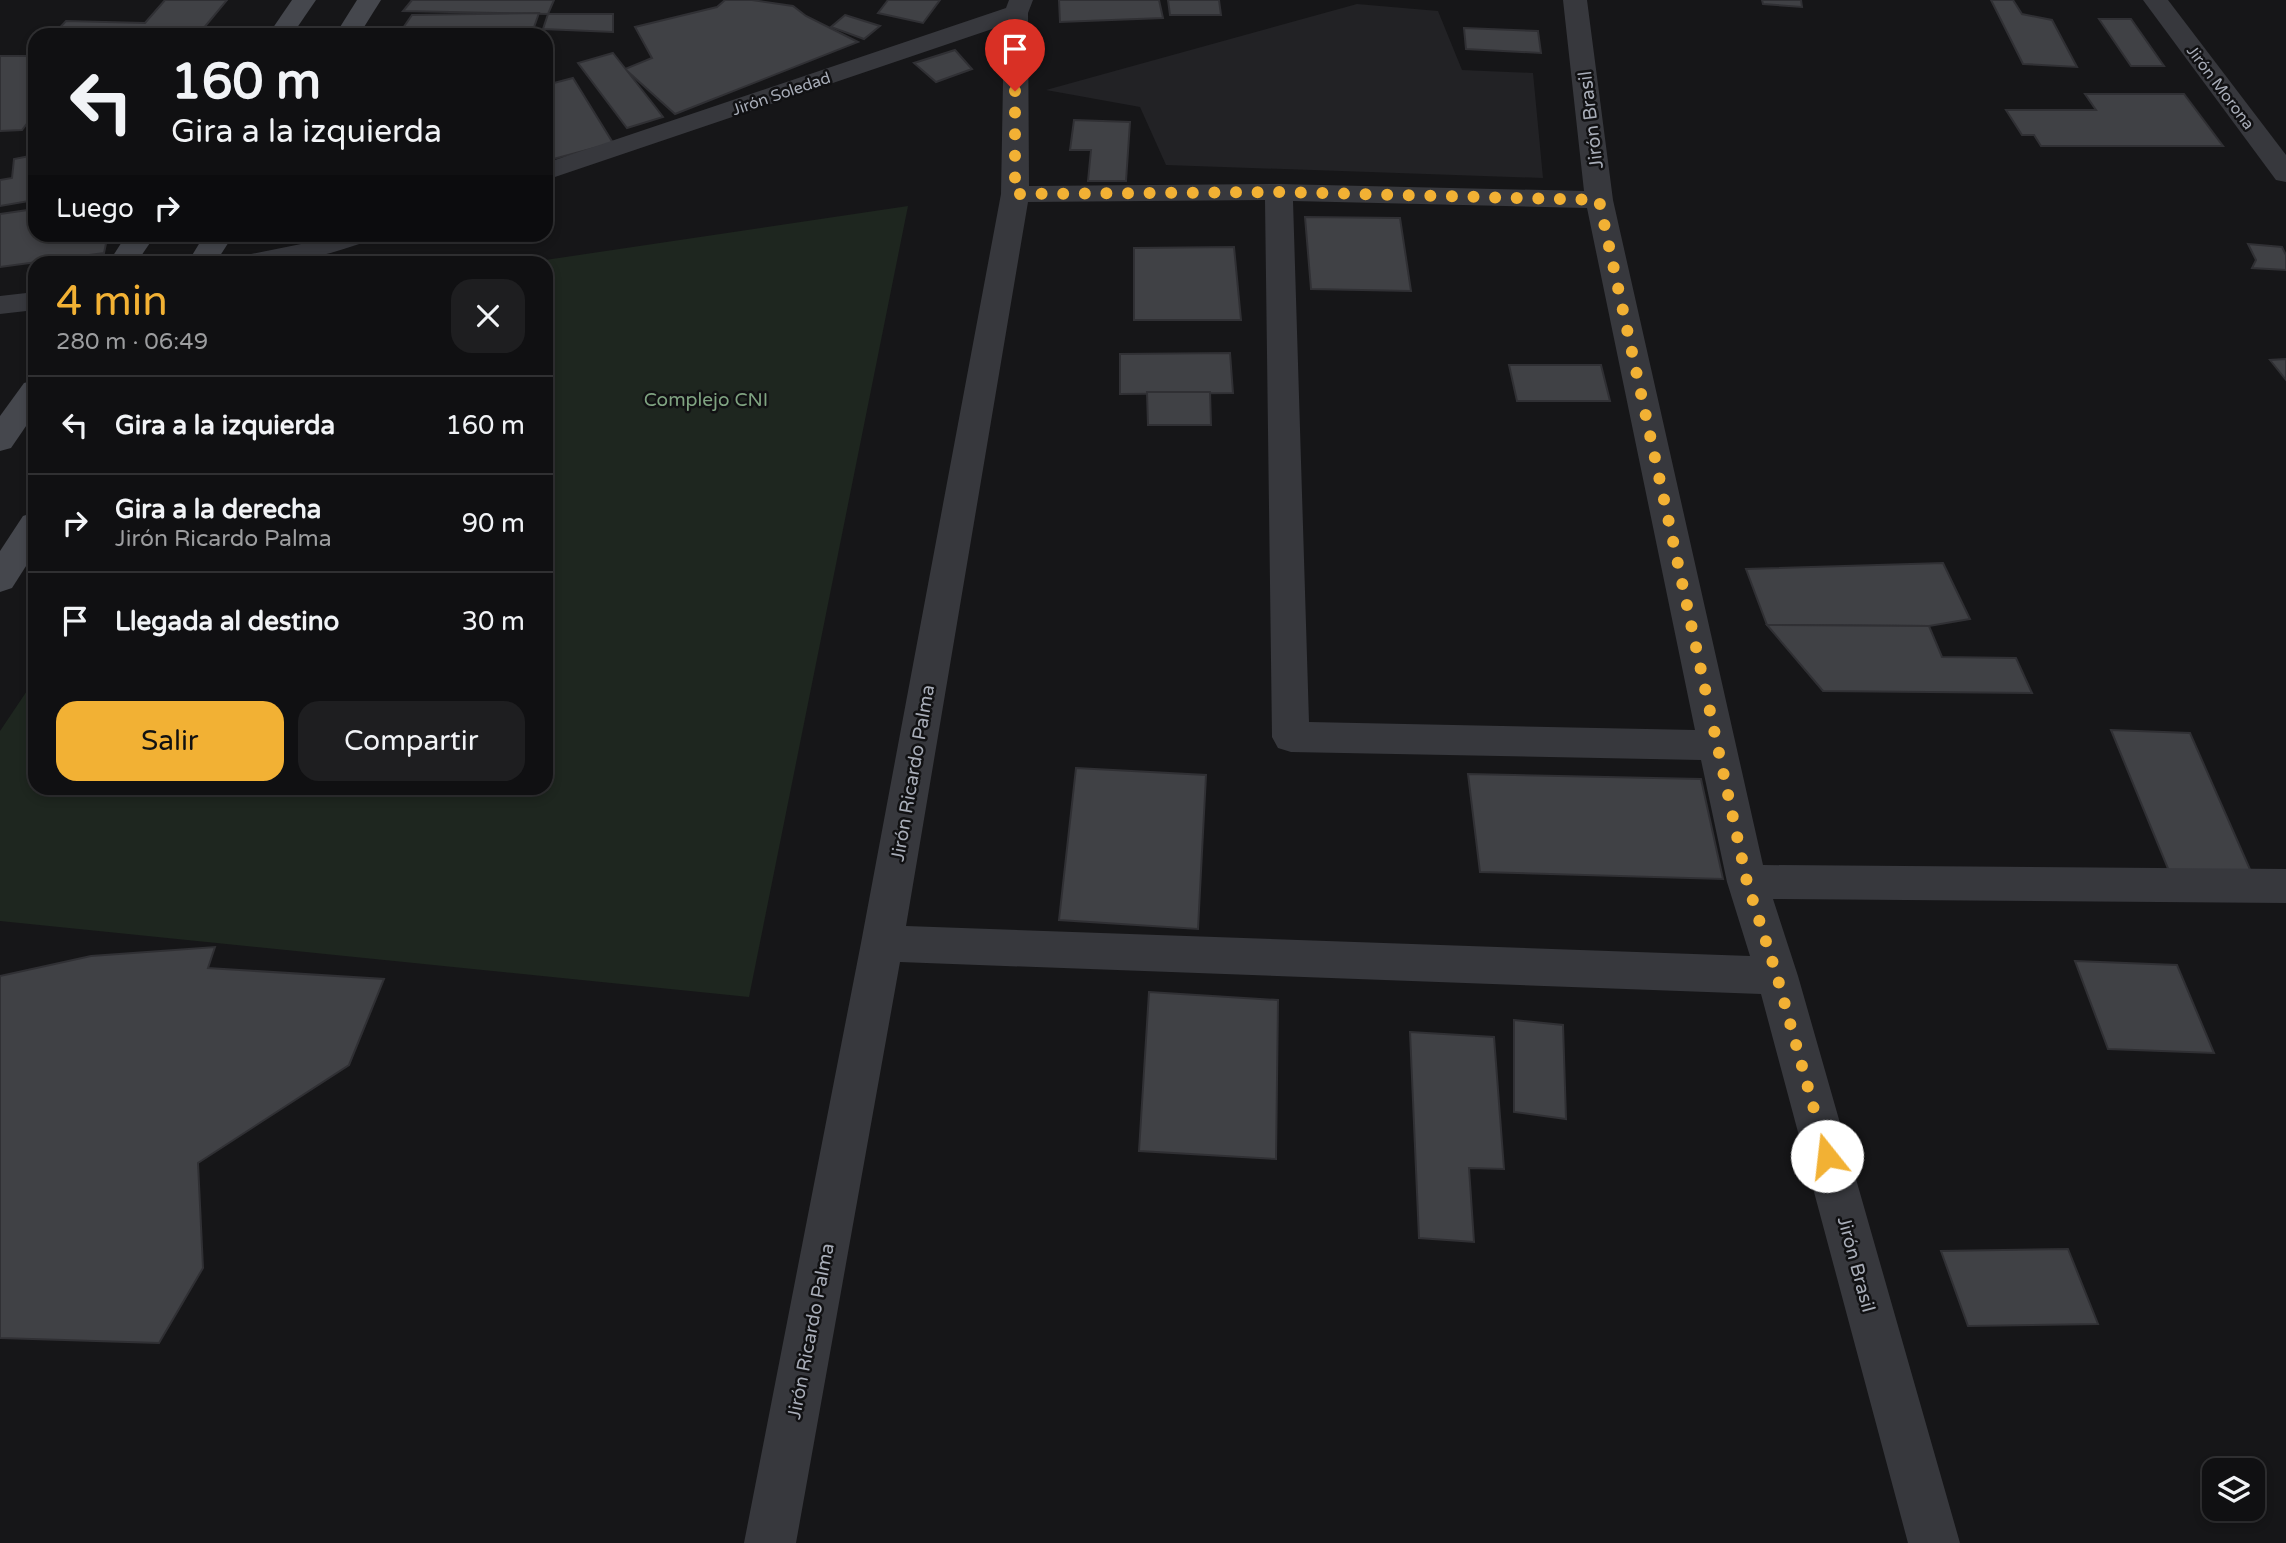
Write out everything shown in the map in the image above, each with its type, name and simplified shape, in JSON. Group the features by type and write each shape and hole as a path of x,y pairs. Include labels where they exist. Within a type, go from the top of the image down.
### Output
{"main road":[{"path":"285,28 304,0"},
{"path":"351,28 369,0"},
{"path":"0,440 28,400"},
{"path":"0,579 28,535"}],"street":[{"name":"Jirón Brasil","path":"1575,0 1599,200 1747,882 1777,976 1934,1543"},
{"name":"Jirón Morona","path":"2155,0 2286,174"},
{"name":"Jirón Soledad","path":"553,170 1018,7"},
{"name":"Jirón Ricardo Palma","path":"770,1543 882,943 1015,194 1018,7"},
{"path":"1279,192 1291,737 1716,744"},
{"path":"1015,194 1279,192 1599,200"},
{"path":"281,256 338,242"},
{"path":"0,305 28,302"},
{"path":"1747,882 2286,886"},
{"path":"882,943 1777,976"}],"shaded area":[{"path":"1357,4 1438,11 1462,70 1533,73 1543,178 1166,165 1140,107 1046,90"}],"green space":[{"name":"Complejo CNI","path":"908,206 749,997 0,921 0,731 28,689 28,795 553,795 553,259"}],"building":[{"path":"165,0 227,0 204,28 60,28 66,21 145,23"},
{"path":"412,0 554,0 548,14 403,11"},
{"path":"725,0 752,0 793,6 806,16 858,42 675,114 625,69 652,58 635,27 717,7"},
{"path":"888,0 940,0 923,23 878,13"},
{"path":"1059,0 1159,0 1163,18 1060,22"},
{"path":"1168,0 1219,0 1221,15 1170,15"},
{"path":"1762,0 1801,0 1802,7 1763,4"},
{"path":"1991,0 2013,0 2022,14 2052,20 2077,67 2023,64"},
{"path":"539,13 534,28 403,28 412,15"},
{"path":"548,14 613,14 613,32 543,28"},
{"path":"845,15 880,26 864,39 831,27"},
{"path":"2099,19 2131,19 2164,66 2131,66"},
{"path":"1464,28 1538,31 1541,53 1466,49"},
{"path":"955,50 972,69 936,82 914,63"},
{"path":"613,53 663,117 627,128 578,63"},
{"path":"0,56 28,56 28,122 22,130 0,131"},
{"path":"573,78 613,143 553,159 553,83"},
{"path":"2085,94 2184,94 2223,146 2041,146 2034,135 2022,135 2006,110 2096,110"},
{"path":"1074,120 1130,122 1126,181 1088,181 1091,150 1070,150"},
{"path":"28,156 28,201 0,206 0,180 12,178 14,159"},
{"path":"28,210 28,242 106,242 104,253 82,256 28,256 28,263 0,267 0,214"},
{"path":"1305,217 1400,218 1411,291 1311,289"},
{"path":"2248,244 2282,247 2286,255 2286,270 2252,268 2256,260"},
{"path":"1234,247 1241,320 1134,320 1134,248"},
{"path":"1230,353 1233,393 1120,394 1120,354"},
{"path":"2286,359 2286,380 2270,360"},
{"path":"1509,365 1601,365 1610,401 1517,401"},
{"path":"1147,392 1210,392 1211,425 1148,425"},
{"path":"1943,563 1970,619 1929,626 1767,625 1746,569"},
{"path":"1767,625 1929,626 1942,657 2016,658 2032,693 1823,691"},
{"path":"2111,730 2190,733 2252,874 2169,871"},
{"path":"1076,768 1206,775 1198,929 1059,920"},
{"path":"1468,774 1701,779 1723,879 1480,872"},
{"path":"215,947 208,968 384,979 349,1065 198,1163 203,1268 159,1343 0,1338 0,976 91,956"},
{"path":"2075,961 2177,965 2214,1053 2108,1049"},
{"path":"1149,992 1278,1000 1276,1159 1139,1151"},
{"path":"1514,1020 1563,1025 1566,1119 1514,1112"},
{"path":"1410,1032 1494,1037 1504,1169 1469,1168 1474,1242 1419,1238"},
{"path":"2068,1249 2098,1324 1968,1326 1941,1251"}],"route":[{"path":"1015,91 1015,194 1279,192 1599,200 1747,882 1777,976 1827,1156"}]}
